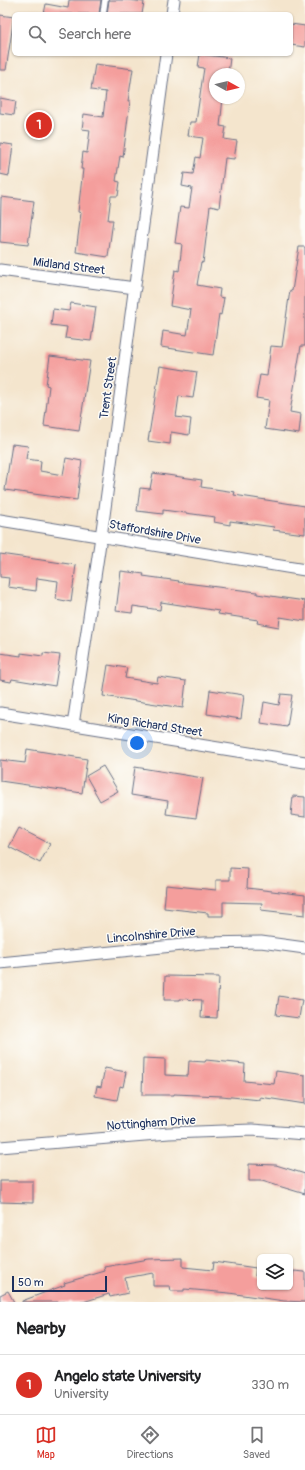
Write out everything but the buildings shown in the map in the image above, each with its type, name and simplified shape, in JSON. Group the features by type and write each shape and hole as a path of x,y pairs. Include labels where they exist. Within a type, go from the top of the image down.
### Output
{"street":[{"path":"172,12 174,0"},
{"name":"Trent Street","path":"73,725 101,536 166,56"},
{"name":"Midland Street","path":"0,270 135,288"},
{"name":"Staffordshire Drive","path":"0,520 305,570"},
{"name":"King Richard Street","path":"0,713 305,762"},
{"name":"Lincolnshire Drive","path":"0,963 203,943 261,942 305,948"},
{"name":"Nottingham Drive","path":"0,1147 33,1146 169,1133 252,1130 305,1134"}],"lane":[{"path":"103,12 105,0"}],"place":[{"name":"Angelo state University","path":"39,125"}]}
